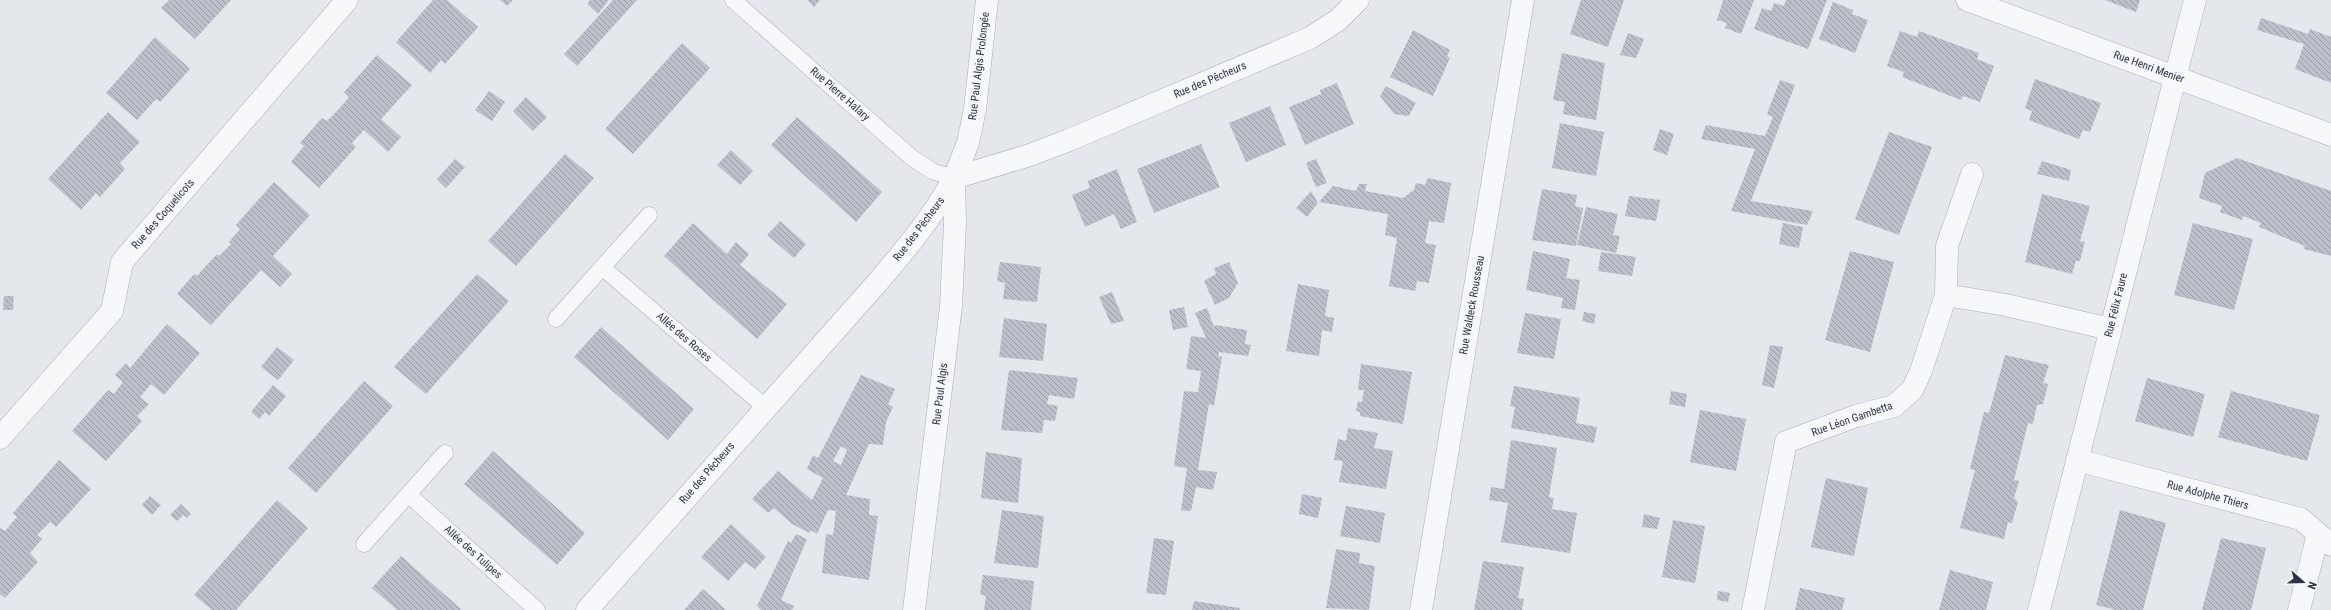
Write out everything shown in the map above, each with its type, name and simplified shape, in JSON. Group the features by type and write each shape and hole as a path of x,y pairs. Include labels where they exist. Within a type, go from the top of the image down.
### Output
{"street":[{"name":"Rue des Coquelicots","path":"0,438 112,311 122,262 347,0"},
{"name":"Rue Paul Algis Prolongée","path":"954,178 968,143 975,109 987,0"},
{"name":"Rue des Pêcheurs","path":"587,610 877,282 922,229 940,205 954,178 1030,155 1069,140 1310,38 1338,20 1358,0"},
{"name":"Rue Waldeck Rousseau","path":"1420,610 1524,0"},
{"name":"Rue Henri Menier","path":"1967,0 2331,135"},
{"name":"Rue Félix Faure","path":"2038,610 2195,0"},
{"path":"1972,174 1947,246 1946,295 2006,305 2110,329"},
{"name":"Rue Paul Algis","path":"914,610 951,306 955,223 954,178"},
{"name":"Rue Léon Gambetta","path":"1753,610 1786,442 1856,416 1894,406 1912,390 1921,371 1946,295"},
{"name":"Rue Adolphe Thiers","path":"2077,460 2301,519 2325,539"},
{"path":"2299,610 2325,539"}],"lane":[{"name":"Rue Pierre Halary","path":"733,0 911,157 932,171 954,178"},
{"path":"556,319 649,215"},
{"name":"Allée des Roses","path":"603,268 765,407"},
{"path":"364,544 445,453"},
{"name":"Allée des Tulipes","path":"409,495 537,610"}],"building":[{"path":"169,0 231,0 195,39 161,8"},
{"path":"433,0 447,0 478,27 445,64 441,60 430,73 396,42"},
{"path":"500,0 513,0 507,6"},
{"path":"590,0 608,1 598,14 587,4"},
{"path":"613,0 637,0 577,66 564,54"},
{"path":"807,0 820,0 814,7"},
{"path":"1581,0 1624,0 1608,47 1570,34"},
{"path":"1723,0 1754,0 1741,34 1725,28 1727,23 1717,20"},
{"path":"1786,0 1827,0 1808,49 1754,29 1762,8 1771,11 1774,3 1784,6"},
{"path":"2105,0 2140,0 2136,12"},
{"path":"1833,2 1853,10 1852,14 1868,20 1855,53 1819,39"},
{"path":"2261,18 2308,34 2310,29 2331,37 2331,83 2295,69 2304,44 2257,30"},
{"path":"1413,30 1450,50 1447,56 1450,58 1433,96 1390,77"},
{"path":"1900,31 1917,37 1919,31 1979,53 1977,59 1994,66 1980,102 1963,96 1961,100 1902,77 1904,72 1887,66"},
{"path":"1628,33 1644,39 1636,58 1620,55"},
{"path":"155,37 190,69 160,102 156,99 137,120 106,93"},
{"path":"682,43 710,68 633,154 605,129"},
{"path":"1562,53 1605,63 1596,120 1563,114 1565,102 1553,100"},
{"path":"377,55 412,85 381,119 401,137 388,152 364,130 352,143 356,147 319,188 291,162 304,146 300,143 322,118 327,121 339,109 349,97 344,92"},
{"path":"2035,79 2101,103 2090,132 2083,130 2079,139 2029,120 2032,111 2025,108"},
{"path":"1780,80 1795,85 1751,201 1813,211 1807,225 1731,211 1755,149 1701,139 1706,125 1765,136 1773,117 1767,114"},
{"path":"1337,83 1354,124 1305,145 1289,107 1321,94 1320,90"},
{"path":"1386,86 1416,103 1409,116 1394,114 1380,96"},
{"path":"489,91 505,102 492,121 475,110"},
{"path":"526,97 547,117 533,131 513,111"},
{"path":"1270,106 1286,145 1246,162 1229,123"},
{"path":"108,112 140,142 120,163 125,169 100,197 96,193 81,210 48,179"},
{"path":"797,117 882,192 856,222 771,145"},
{"path":"1560,123 1604,132 1596,176 1552,168"},
{"path":"1660,129 1674,134 1667,155 1653,150"},
{"path":"1889,132 1932,147 1899,235 1855,219"},
{"path":"1201,144 1220,187 1154,213 1137,169"},
{"path":"731,150 753,171 740,185 717,165"},
{"path":"565,154 594,178 516,266 488,241"},
{"path":"2237,158 2331,191 2331,256 2304,249 2305,246 2259,227 2261,223 2243,216 2242,220 2220,212 2222,206 2199,198 2205,173"},
{"path":"455,159 465,167 446,188 437,179"},
{"path":"1316,159 1327,183 1316,187 1306,163"},
{"path":"2042,161 2071,170 2069,181 2037,174"},
{"path":"1117,169 1137,222 1121,229 1114,214 1085,227 1072,195 1090,188 1088,181"},
{"path":"1428,178 1451,183 1444,223 1429,221 1425,243 1436,245 1429,283 1417,281 1415,291 1389,286 1397,238 1385,235 1388,214 1319,202 1333,186 1356,191 1359,184 1367,184 1365,191 1403,198 1414,190 1416,183 1425,185"},
{"path":"274,182 310,215 273,256 292,274 280,287 261,270 211,325 177,294 194,274 197,276 217,254 219,256 231,244 229,242 240,229 236,225"},
{"path":"1542,189 1577,195 1575,206 1583,208 1576,246 1532,240"},
{"path":"1311,191 1318,203 1307,217 1296,208"},
{"path":"2042,194 2090,206 2080,241 2085,242 2080,261 2076,261 2072,274 2025,262"},
{"path":"1629,196 1660,200 1656,221 1625,216"},
{"path":"1586,207 1618,214 1613,235 1620,236 1616,253 1577,245"},
{"path":"780,221 806,244 794,258 767,235"},
{"path":"693,223 727,254 736,242 749,254 740,265 787,304 757,339 664,256"},
{"path":"1783,223 1803,227 1799,248 1779,244"},
{"path":"2193,223 2253,239 2234,310 2174,295"},
{"path":"1533,251 1570,259 1566,278 1580,280 1575,310 1561,308 1563,298 1526,290"},
{"path":"1850,251 1894,262 1870,352 1825,340"},
{"path":"1601,252 1636,257 1632,276 1598,271"},
{"path":"1000,262 1041,267 1037,302 1003,299 1005,283 997,281"},
{"path":"1229,262 1238,283 1229,298 1215,305 1204,281 1216,274 1214,268"},
{"path":"477,274 509,301 426,394 394,367"},
{"path":"1298,284 1329,290 1325,316 1334,318 1332,332 1322,330 1319,356 1286,351"},
{"path":"1112,292 1124,321 1111,324 1099,297"},
{"path":"4,296 14,296 13,310 3,310"},
{"path":"1184,307 1188,327 1173,330 1169,310"},
{"path":"1207,308 1214,327 1215,325 1247,330 1245,344 1251,345 1248,356 1219,352 1218,356 1222,357 1214,406 1209,404 1198,470 1217,472 1213,490 1196,487 1191,511 1181,510 1187,468 1174,466 1184,391 1198,392 1201,371 1186,369 1191,336 1206,338 1195,313"},
{"path":"1584,312 1596,314 1594,324 1582,321"},
{"path":"1525,313 1561,319 1554,359 1517,353"},
{"path":"1004,318 1047,324 1043,361 999,357"},
{"path":"167,324 200,353 164,395 151,384 140,397 149,404 137,416 142,421 106,461 72,431 108,390 114,394 123,382 115,375 126,363 130,368"},
{"path":"601,327 694,409 668,440 574,357"},
{"path":"1770,345 1783,347 1774,388 1762,385"},
{"path":"277,347 294,360 278,380 261,367"},
{"path":"2005,355 2049,365 2043,383 2048,384 2043,404 2037,405 2033,424 2028,423 2014,480 2019,481 2014,498 2018,502 2012,523 2008,522 2004,539 1960,528 1975,470 1970,469 1984,412 1989,413"},
{"path":"1361,364 1412,372 1403,424 1360,416 1360,412 1356,411 1358,401 1362,402 1364,390 1358,390"},
{"path":"1009,370 1078,378 1074,399 1049,395 1047,404 1058,406 1055,421 1044,420 1042,433 1001,430"},
{"path":"861,375 895,389 888,404 893,407 886,422 883,445 869,444 846,495 870,499 869,515 878,516 869,580 822,573 826,534 833,535 836,511 828,510 817,534 811,530 810,533 792,524 774,508 768,513 752,499 778,471 812,500 823,478 807,469 813,455 818,458","holes":["841,446 847,450 841,465 833,461"]},
{"path":"2147,378 2205,394 2193,437 2135,421"},
{"path":"364,381 393,406 316,493 288,468"},
{"path":"273,385 286,396 269,416 265,412 259,419 251,412"},
{"path":"1514,386 1580,398 1576,423 1597,427 1594,443 1511,428 1515,407 1510,406"},
{"path":"1671,391 1687,394 1685,407 1669,404"},
{"path":"2231,391 2320,415 2307,461 2218,437"},
{"path":"1700,410 1746,419 1736,471 1690,462"},
{"path":"1348,428 1378,433 1374,448 1393,451 1386,489 1339,482 1343,461 1334,460 1338,439 1346,441"},
{"path":"1511,440 1557,448 1549,497 1554,498 1552,509 1577,513 1570,553 1501,542 1508,503 1489,500 1491,487 1504,489"},
{"path":"493,451 585,533 557,565 464,484"},
{"path":"986,452 1022,458 1018,503 981,498"},
{"path":"59,460 91,489 56,527 50,522 37,535 42,539 30,553 38,562 5,598 0,594 0,528 5,531 17,517 13,513"},
{"path":"1826,478 1868,488 1854,556 1811,547"},
{"path":"1302,494 1322,498 1318,518 1299,514"},
{"path":"150,496 161,505 152,515 142,505"},
{"path":"277,500 308,528 236,610 212,610 194,595"},
{"path":"181,504 191,514 187,518 183,515 177,521 170,515"},
{"path":"1346,506 1385,513 1380,543 1340,536"},
{"path":"1002,510 1044,516 1038,568 994,563"},
{"path":"2120,510 2166,523 2143,610 2117,610 2096,605"},
{"path":"1644,514 1660,518 1657,529 1642,527"},
{"path":"1673,520 1705,526 1695,583 1662,577"},
{"path":"731,524 766,557 755,569 745,562 728,581 701,557"},
{"path":"796,534 807,539 781,600 794,606 792,610 761,610 757,606 788,541 791,543"},
{"path":"1154,538 1174,541 1166,595 1146,593"},
{"path":"2221,538 2266,548 2251,610 2202,610"},
{"path":"1336,549 1360,553 1359,563 1375,566 1369,610 1326,608"},
{"path":"401,556 462,610 397,610 372,588"},
{"path":"1483,561 1524,567 1518,598 1524,599 1522,610 1474,610"},
{"path":"1950,570 1993,582 1986,610 1939,610"},
{"path":"983,575 1034,581 1031,610 984,610 986,596 980,594"},
{"path":"1800,588 1845,598 1842,610 1795,610"},
{"path":"703,589 726,610 684,610"},
{"path":"1718,591 1730,593 1728,602 1717,600"},
{"path":"1194,601 1240,608 1239,610 1192,610"}]}
